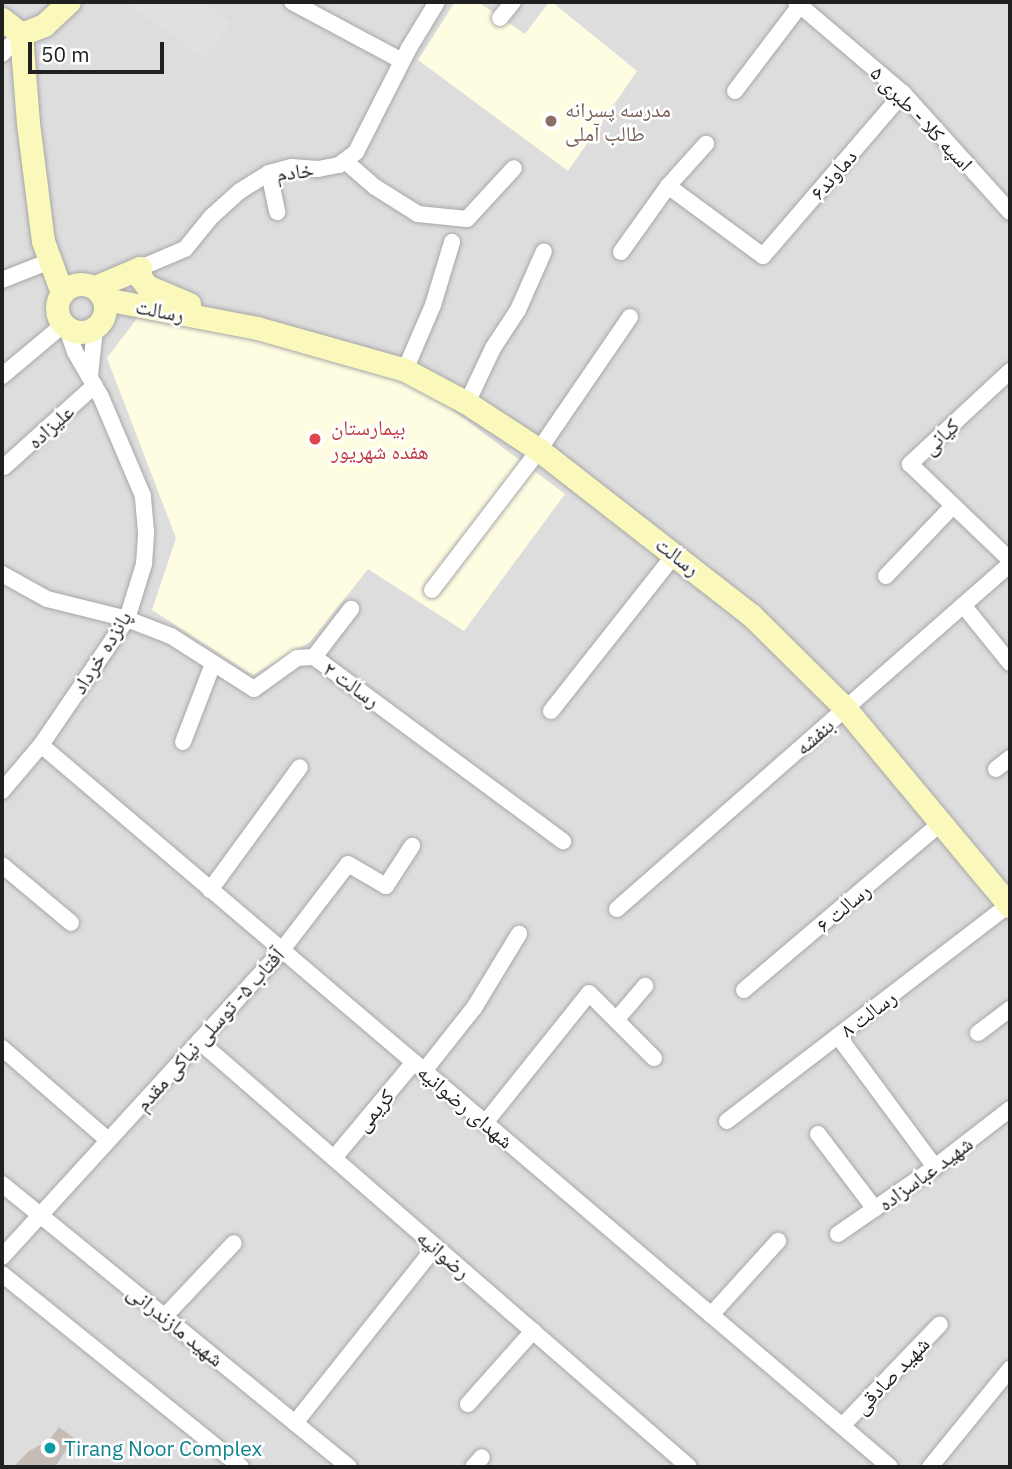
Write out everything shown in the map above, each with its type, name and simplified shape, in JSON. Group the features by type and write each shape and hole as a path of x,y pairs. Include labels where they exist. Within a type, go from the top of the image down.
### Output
{"main road":[{"path":"21,34 44,25 69,2"},
{"path":"2,19 21,34 43,241 62,293"},
{"name":"خادم","path":"100,293 140,268"},
{"name":"رسالت","path":"140,268 140,277 146,286 185,303 232,314 257,328"},
{"path":"84,283 100,293 105,316 95,329 81,333 65,327 57,309 62,293 72,285 84,283"},
{"name":"رسالت","path":"100,293 257,328 405,370 467,403 539,450 751,615 845,708 1010,906"}],"street":[{"path":"292,2 402,61"},
{"path":"437,2 402,61 356,152 345,161 375,187 418,214 467,219 514,167"},
{"path":"500,18 513,2"},
{"path":"735,91 799,3"},
{"name":"اسپه کلا - طبری ۵","path":"799,3 903,93 1010,212"},
{"path":"2,54 21,34"},
{"name":"دماوند۶","path":"668,186 763,256 903,93"},
{"path":"621,252 668,186 706,144"},
{"name":"خادم","path":"140,268 185,249 211,217 240,191 269,173 291,167 318,169 345,161"},
{"path":"269,173 277,212"},
{"path":"405,370 433,305 452,242"},
{"path":"467,403 493,348 518,310 544,251"},
{"path":"2,280 50,261"},
{"path":"432,590 539,450 629,317"},
{"path":"2,376 65,327"},
{"name":"پانزده خرداد","path":"2,791 41,745 127,619 144,564 146,532 143,496 92,380 75,352 65,327"},
{"name":"پانزده خرداد","path":"92,380 95,329"},
{"name":"کیانی","path":"1010,371 909,464 1010,562"},
{"name":"علیزاده","path":"4,467 92,380"},
{"path":"886,576 953,507"},
{"path":"551,712 675,554"},
{"name":"بنفشه","path":"617,909 1010,562"},
{"name":"رسالت ۲","path":"2,574 47,599 127,619 172,636 254,689 298,658 314,657 563,841"},
{"path":"963,605 1010,663"},
{"path":"314,657 351,609"},
{"path":"183,742 213,664"},
{"name":"شهدای رضوانیه","path":"41,745 890,1467"},
{"path":"996,769 1010,758"},
{"path":"211,890 300,767"},
{"name":"رسالت ۶","path":"744,990 941,823"},
{"name":"آفتاب ۵- توسلی نیاکی مقدم","path":"2,1257 282,950 348,864 386,886 412,846"},
{"path":"2,865 71,923"},
{"name":"رسالت ۸","path":"727,1121 1010,906"},
{"name":"کریمی","path":"334,1158 474,1008 519,933"},
{"path":"616,1020 645,986"},
{"path":"485,1123 589,993 654,1058"},
{"path":"978,1033 1010,1009"},
{"path":"838,1036 935,1167"},
{"name":"رضوانیه","path":"199,1041 689,1467"},
{"path":"2,1048 108,1140"},
{"name":"شهید عباسزاده","path":"838,1234 935,1167 1010,1109"},
{"path":"818,1134 875,1209"},
{"name":"شهید مازندرانی","path":"2,1184 349,1467"},
{"path":"711,1315 778,1241"},
{"path":"165,1316 234,1244"},
{"path":"295,1423 435,1247"},
{"path":"2,1274 241,1467"},
{"name":"شهید صادقی","path":"842,1426 940,1324"},
{"path":"468,1404 533,1331"},
{"path":"930,1467 1010,1369"}],"shaded area":[{"path":"2,2 1010,2 1010,1467 2,1467"},
{"path":"126,2 203,2 231,22 204,59"},
{"name":"مدرسه پسرانه طالب آملی","path":"455,2 478,2 525,34 549,2 552,2 637,71 568,171 418,60"},
{"name":"بیمارستان هفده شهریور","path":"145,308 419,385 565,494 464,631 368,569 310,642 253,675 152,610 176,538 107,358"}],"building":[{"name":"Tirang Noor Complex","path":"59,1427 74,1438 55,1467 13,1467 29,1451 49,1440"}],"place":[{"name":"مدرسه پسرانه طالب آملی","path":"551,121"},
{"name":"بیمارستان هفده شهریور","path":"315,439"},
{"name":"Tirang Noor Complex","path":"50,1448"}]}
